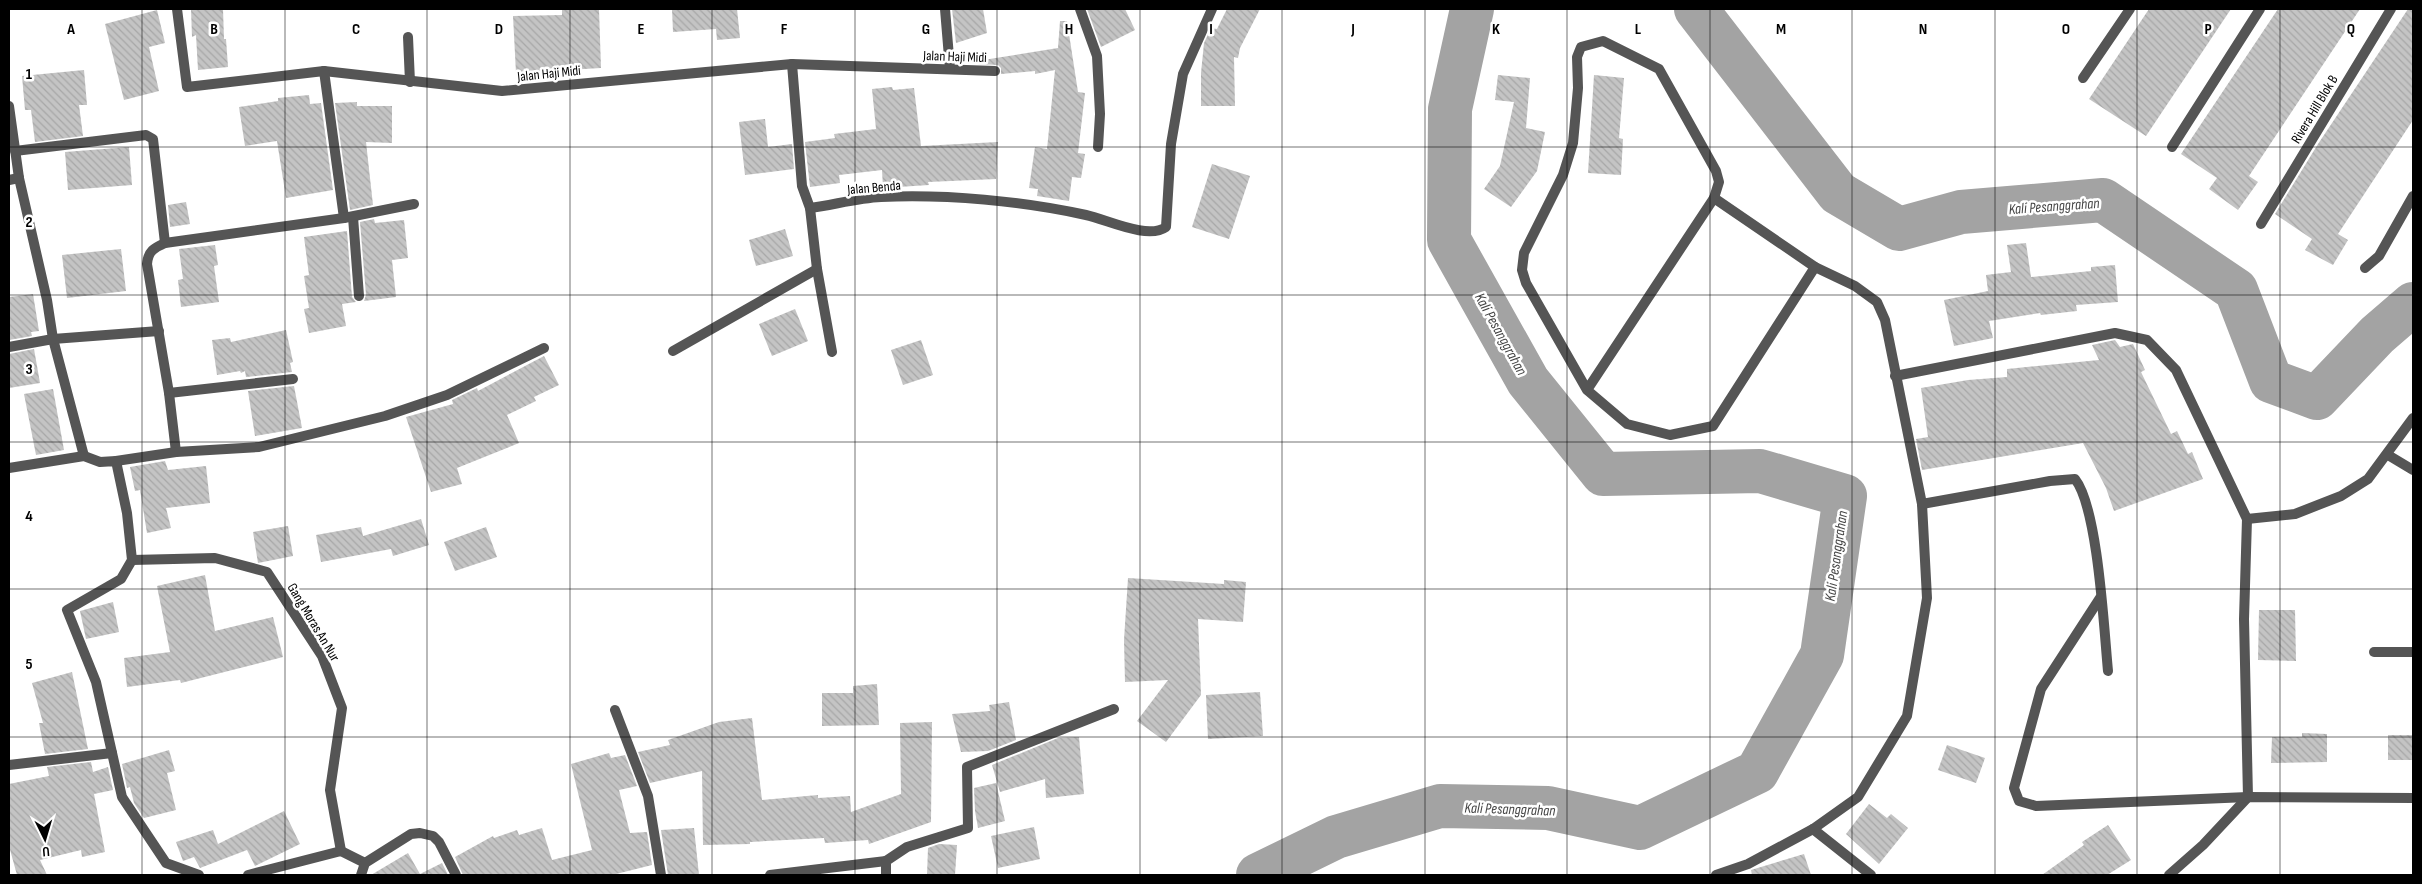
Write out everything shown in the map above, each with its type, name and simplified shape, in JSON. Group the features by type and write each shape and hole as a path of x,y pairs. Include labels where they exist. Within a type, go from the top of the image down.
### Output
{"street":[{"name":"Jalan Haji Midi","path":"177,9 186,87 324,71 502,91 792,64 995,71"},
{"path":"945,9 950,69"},
{"path":"1080,9 1097,56 1100,114 1098,147"},
{"name":"Jalan Benda","path":"810,208 880,197 980,199 1086,215 1152,233 1166,227 1170,144 1182,74 1212,9"},
{"path":"2083,78 2130,9"},
{"path":"2172,147 2260,9"},
{"name":"Rivera Hill Blok B","path":"2261,224 2391,9"},
{"path":"408,37 410,82"},
{"path":"1587,390 1714,198 1719,182 1716,171 1659,69 1603,41 1581,48 1578,57 1573,143 1563,175 1524,253 1522,270 1526,284 1587,390 1627,424 1670,435 1713,426 1815,268"},
{"path":"792,64 802,186 810,208 816,269 832,352"},
{"path":"324,71 359,296"},
{"path":"9,106 14,151 14,179 45,291 53,339 84,456"},
{"path":"14,151 146,135 153,139 165,243"},
{"path":"2365,268 2379,256 2413,196"},
{"path":"1714,198 1815,268 1855,286 1877,302 1885,320 1922,504 1927,598 1907,716 1858,797 1813,829 1748,864 1716,875"},
{"path":"176,452 169,393 147,264 148,255 153,248 165,243 348,218 414,204"},
{"path":"673,351 816,269"},
{"path":"9,347 53,339 159,331"},
{"path":"1895,376 2115,333 2147,340 2176,370 2247,519 2244,619 2248,797 2203,845 2169,875"},
{"path":"9,468 84,456 100,462 176,452 259,447 385,416 447,395 544,348"},
{"path":"169,393 293,379"},
{"path":"2247,519 2294,514 2341,496 2368,479 2388,455 2413,418"},
{"path":"2388,455 2413,470"},
{"path":"116,461 127,513 132,560 121,579 67,610 96,682 122,797 166,862 199,875"},
{"path":"1922,504 2050,481 2076,479 2082,488 2092,525 2108,671"},
{"name":"Gang Moras An Nur","path":"132,560 215,558 267,572 322,656 342,708 330,790 341,851"},
{"path":"2100,598 2041,689 2014,788 2019,801 2036,806 2248,797 2413,798"},
{"path":"2374,652 2413,652"},
{"path":"770,875 886,861 907,846 968,828 967,767 1114,709"},
{"path":"614,710 648,796 661,875"},
{"path":"9,765 112,753"},
{"path":"1813,829 1871,875"},
{"path":"361,875 366,863 410,834 420,833 433,836 439,842 456,875"},
{"path":"248,875 341,851 366,863"},
{"path":"886,861 886,875"}],"building":[{"path":"191,9 223,9 224,39 226,39 228,67 198,70 196,35 192,37"},
{"path":"562,9 599,9 601,68 516,73 513,16 562,15"},
{"path":"672,9 737,9 740,38 717,40 716,29 673,32"},
{"path":"952,9 983,9 987,33 956,43"},
{"path":"1087,9 1125,9 1135,30 1101,47"},
{"path":"1227,9 1260,9 1240,48 1238,58 1234,57 1235,106 1201,106 1201,73 1204,43 1211,28 1217,29"},
{"path":"2149,9 2231,9 2146,136 2089,99"},
{"path":"2278,9 2360,9 2249,176 2258,182 2238,210 2209,189 2217,178 2181,154"},
{"path":"2408,9 2413,9 2413,120 2338,234 2348,240 2333,265 2305,250 2312,239 2275,214 2318,144"},
{"path":"157,10 165,43 149,47 159,91 124,100 105,24"},
{"path":"1060,21 1067,21 1078,92 1085,93 1078,153 1085,154 1081,178 1072,177 1069,201 1037,196 1038,189 1029,188 1035,147 1047,149 1055,70 1035,74 1035,71 1001,74 1001,68 998,65 977,64 977,61 1058,48"},
{"path":"84,70 87,105 79,105 83,136 35,142 31,110 25,110 22,76"},
{"path":"1498,75 1530,78 1526,128 1545,132 1537,171 1511,207 1484,189 1500,166 1514,102 1495,100"},
{"path":"1594,75 1624,78 1619,138 1623,139 1621,175 1588,173"},
{"path":"892,87 893,90 914,88 921,146 998,142 996,179 928,182 929,185 883,188 882,170 839,175 840,183 810,187 805,142 835,138 834,134 876,129 872,89"},
{"path":"309,95 310,104 321,103 333,190 286,198 277,141 245,146 239,107 278,101 278,98"},
{"path":"357,102 357,106 392,106 392,143 366,142 373,205 350,210 335,103"},
{"path":"765,119 768,147 792,144 794,169 745,175 739,122"},
{"path":"129,147 132,185 68,190 65,152"},
{"path":"1212,164 1250,176 1229,239 1192,227"},
{"path":"186,202 190,224 170,227 168,205"},
{"path":"374,219 375,223 404,220 408,258 392,260 396,297 364,301 366,295 360,222"},
{"path":"785,229 793,256 756,266 749,240"},
{"path":"347,231 352,297 356,302 342,304 346,326 309,333 304,309 309,308 304,276 309,275 304,237"},
{"path":"2026,243 2031,277 2091,271 2091,267 2115,265 2118,302 2076,305 2077,311 2041,315 2040,313 1989,321 1993,338 1954,346 1944,300 1988,291 1986,275 2011,272 2007,245"},
{"path":"215,245 218,265 214,266 219,302 181,307 178,280 183,279 179,249"},
{"path":"121,249 126,291 67,298 62,255"},
{"path":"33,294 39,331 31,332 32,336 9,340 9,297"},
{"path":"795,309 808,341 772,356 759,324"},
{"path":"286,330 293,362 290,363 292,372 246,377 245,371 217,375 212,340 230,338 231,342"},
{"path":"921,340 933,375 903,385 891,350"},
{"path":"2115,340 2120,347 2133,344 2145,370 2141,372 2171,434 2177,431 2188,454 2192,452 2203,479 2114,511 2106,488 2083,443 1922,470 1916,439 1928,437 1921,388 1968,380 2007,377 2007,369 2099,360 2092,345"},
{"path":"34,349 40,383 9,388 9,354"},
{"path":"544,356 559,385 534,397 536,401 507,415 519,443 457,468 462,484 431,492 406,417 453,404 452,400 477,388 478,391"},
{"path":"294,386 302,428 255,436 248,391"},
{"path":"53,389 64,450 36,455 24,394"},
{"path":"165,461 168,470 206,466 210,503 166,508 171,528 147,533 140,490 135,491 130,467"},
{"path":"421,519 429,545 393,556 391,549 321,562 316,535 361,527 363,536"},
{"path":"288,526 293,556 258,563 253,532"},
{"path":"486,527 497,557 455,571 444,542"},
{"path":"205,575 215,631 273,617 283,657 181,683 180,680 127,687 124,658 170,652 157,586"},
{"path":"1128,578 1224,584 1224,580 1246,582 1243,622 1198,619 1201,695 1166,742 1137,721 1168,680 1125,682 1124,640"},
{"path":"113,602 119,632 86,639 80,611"},
{"path":"2259,610 2295,610 2296,661 2258,660"},
{"path":"72,672 88,749 45,754 39,723 43,723 32,683"},
{"path":"877,684 879,725 822,726 822,693 853,693 853,686"},
{"path":"1260,692 1263,736 1208,739 1206,695"},
{"path":"1009,702 1016,740 988,751 961,752 952,714 990,711 989,705"},
{"path":"752,718 762,800 818,795 818,798 850,796 851,812 901,794 900,723 932,722 931,822 869,844 868,840 825,843 824,838 750,842 750,844 703,845 702,771 650,783 638,752 670,745 668,740 719,722"},
{"path":"2302,733 2327,734 2327,762 2271,763 2272,737 2302,737"},
{"path":"2388,735 2412,735 2412,760 2388,760"},
{"path":"1079,737 1084,794 1046,798 1045,779 1000,792 992,765 1058,738"},
{"path":"1947,745 1985,758 1976,783 1938,770"},
{"path":"169,750 175,771 167,773 176,810 144,818 134,803 130,787 127,788 122,764"},
{"path":"609,753 611,758 625,755 637,786 619,790 630,833 647,832 652,865 612,875 463,875 455,857 493,836 494,838 517,830 519,835 542,828 552,860 592,850 571,764"},
{"path":"91,762 93,772 108,767 113,790 94,794 105,852 82,857 81,850 40,860 47,875 17,875 9,846 9,784 49,776 47,767"},
{"path":"996,783 1005,821 978,828 974,788"},
{"path":"1869,804 1887,818 1891,814 1908,828 1879,864 1846,834"},
{"path":"284,811 300,844 255,866 247,850 200,868 194,857 183,861 176,842 213,830 218,844"},
{"path":"2108,825 2131,860 2107,875 2042,875 2084,845 2082,842"},
{"path":"1034,827 1040,859 998,868 991,836"},
{"path":"694,828 699,875 668,875 661,830"},
{"path":"939,844 957,845 955,875 927,875 928,848"},
{"path":"408,853 420,874 442,863 448,875 371,875"},
{"path":"1804,854 1811,875 1752,875 1751,870"}],"waterway":[{"name":"Kali Pesanggrahan","path":"1258,875 1336,837 1440,806 1548,808 1640,828 1757,772 1822,655 1845,496 1760,471 1603,474 1528,381 1449,240 1450,109 1472,9"},
{"name":"Kali Pesanggrahan","path":"1696,9 1838,193 1899,229 1961,212 2103,200 2236,290 2271,381 2317,398 2377,335 2413,304"}]}
